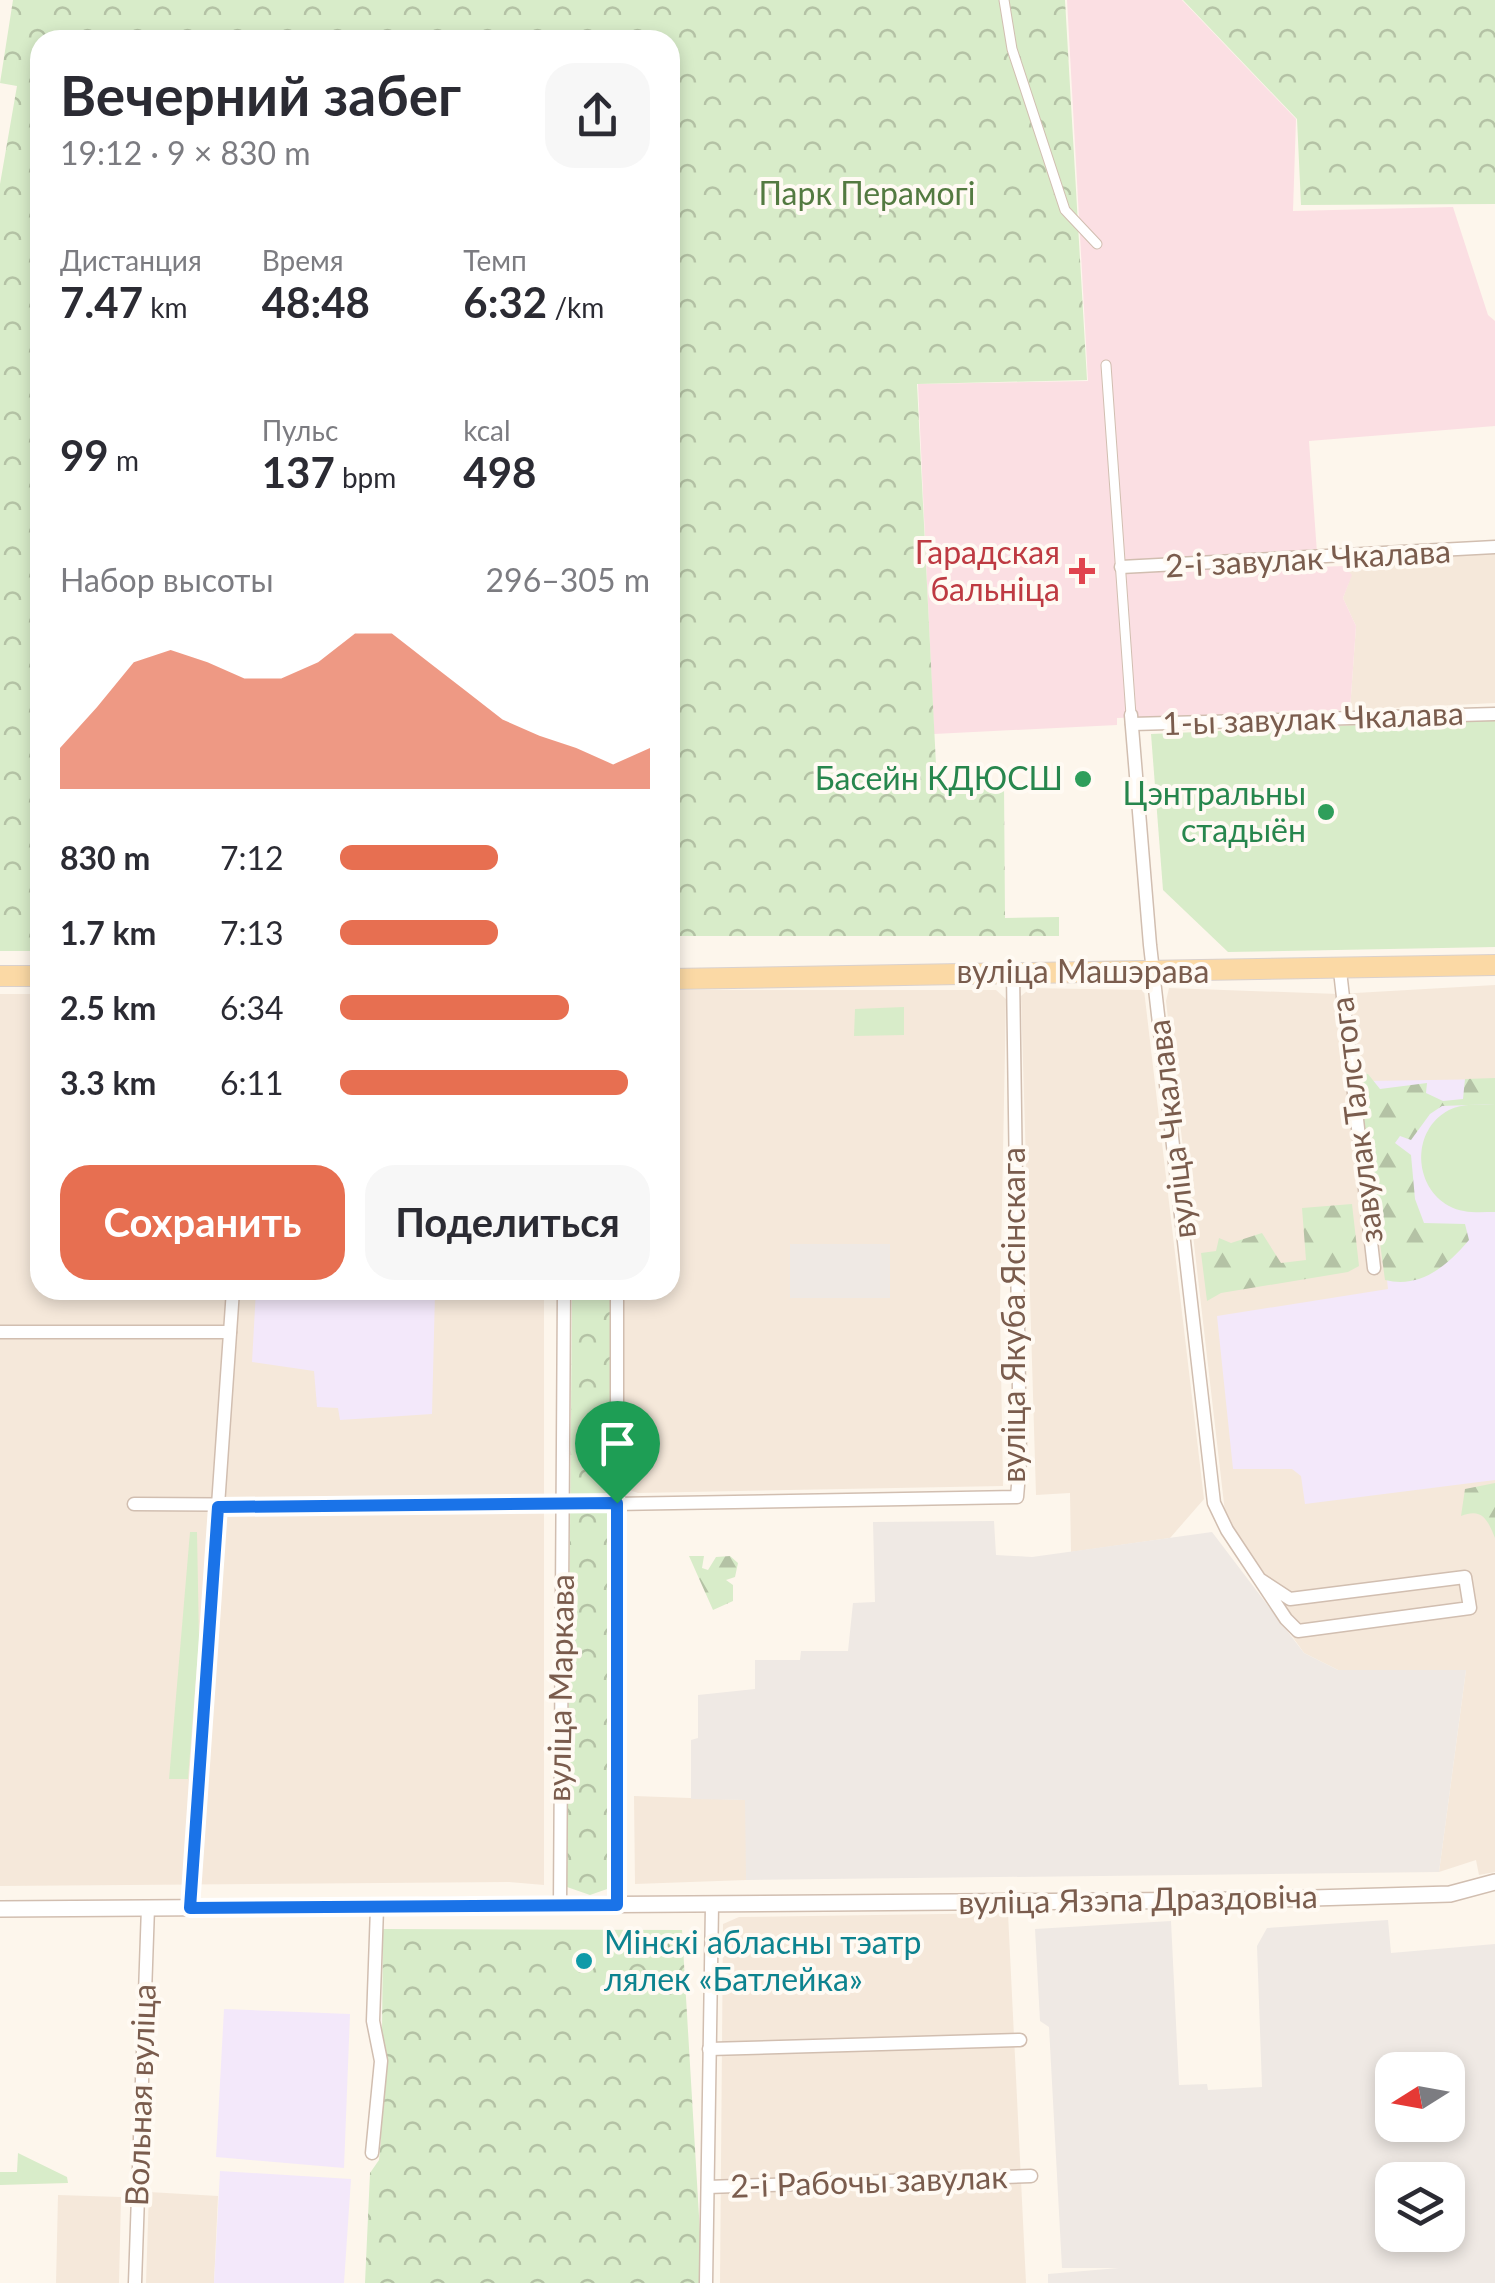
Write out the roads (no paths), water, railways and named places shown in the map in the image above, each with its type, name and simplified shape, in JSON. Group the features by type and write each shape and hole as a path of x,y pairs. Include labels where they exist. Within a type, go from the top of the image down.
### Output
{"main road":[{"name":"вуліца Машэрава","path":"680,979 1495,966"},
{"path":"0,976 30,976"}],"street":[{"path":"1004,0 1012,49 1065,210 1098,244"},
{"name":"вуліца Чкалава","path":"1106,364 1153,971 1214,1503 1261,1580 1298,1631 1470,1608 1465,1577 1290,1600 1261,1580"},
{"name":"2-і завулак Чкалава","path":"1121,568 1495,547"},
{"name":"1-ы завулак Чкалава","path":"1131,720 1495,714"},
{"name":"завулак Талстога","path":"1340,971 1374,1268"},
{"name":"вуліца Якуба Ясінскага","path":"134,1504 563,1505 1017,1497 1020,1404 1013,973"},
{"path":"190,1908 232,1300"},
{"name":"вуліца Маркава","path":"560,1906 564,1300"},
{"name":"вуліца Маркава","path":"617,1300 617,1905"},
{"path":"0,1332 230,1332"},
{"name":"вуліца Язэпа Драздовіча","path":"0,1910 1402,1896 1450,1894 1495,1882"},
{"path":"706,2283 712,1905"},
{"name":"Вольная вуліца","path":"135,2283 148,1907"},
{"path":"372,2153 381,2061 373,2021 377,1908"},
{"path":"709,2050 1020,2040"},
{"name":"2-і Рабочы завулак","path":"708,2187 1031,2176"}],"place":[{"name":"Гарадская бальніца","path":"1082,571"},
{"name":"Басейн КДЮСШ","path":"1083,779"},
{"name":"Цэнтральны стадыён","path":"1326,812"},
{"name":"Мінскі абласны тэатр лялек «Батлейка»","path":"584,1961"}],"park label":[{"name":"Парк Перамогі","path":"867,194"}]}
